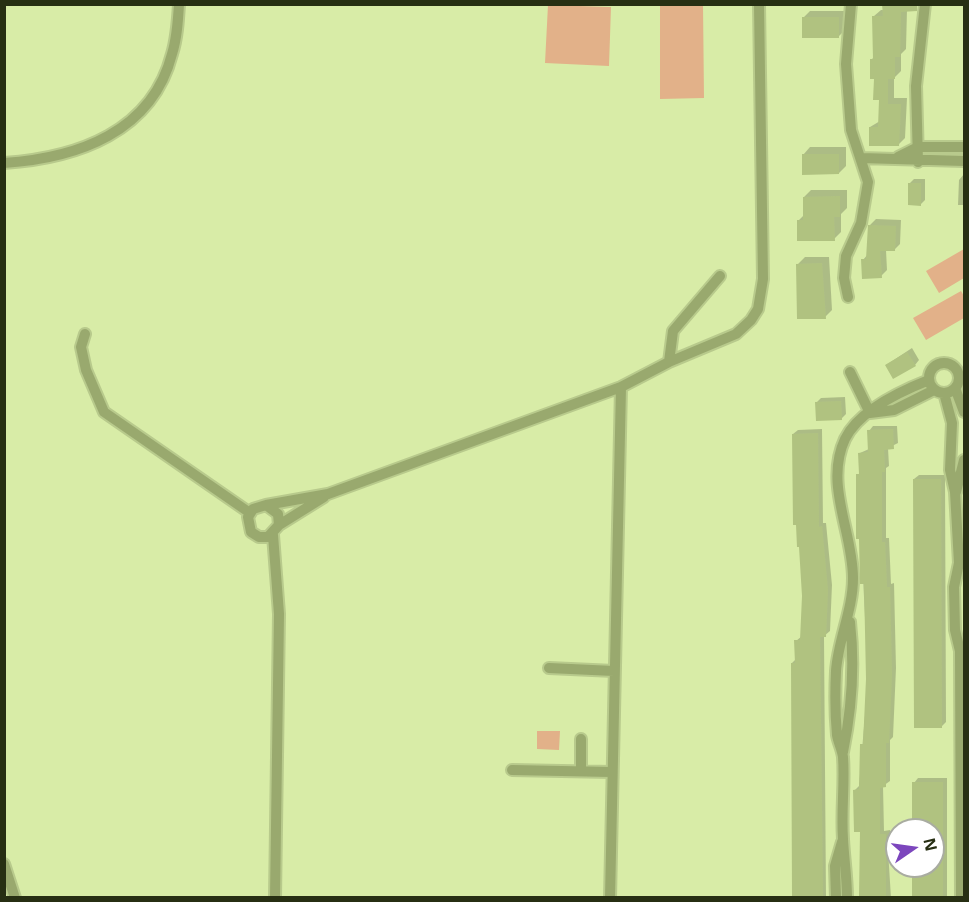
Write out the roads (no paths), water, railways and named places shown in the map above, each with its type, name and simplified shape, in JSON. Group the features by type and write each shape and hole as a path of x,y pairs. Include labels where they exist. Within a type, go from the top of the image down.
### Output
{"street":[{"path":"4,163 74,151 95,144 135,120 152,99 167,71 175,41 179,4"},
{"path":"328,494 264,538 251,532 247,522 250,513 257,507 328,494 621,387 669,362 736,334 751,320 761,299 763,279 759,4"},
{"path":"848,297 844,278 846,256 861,223 868,182 851,130 846,64 851,4"},
{"path":"918,162 916,86 925,4"},
{"path":"898,157 918,147 964,147"},
{"path":"949,147 949,162"},
{"path":"861,158 898,157 918,162 964,161"},
{"path":"669,362 672,337 677,324 720,276"},
{"path":"85,334 81,347 86,370 104,412 250,513"},
{"path":"961,897 960,651 955,630 954,587 959,563 956,492 950,470 951,415 936,388 931,370 939,364 960,367 959,380 955,388 964,412"},
{"path":"850,372 870,413"},
{"path":"610,897 621,387"},
{"path":"842,753 852,710 853,650 849,613 852,562 840,501 838,463 842,447 852,428 870,413 894,410 936,388 955,388"},
{"path":"956,492 964,462"},
{"path":"266,505 278,514 276,530 279,614 275,897"},
{"path":"959,563 964,577"},
{"path":"847,897 847,869 843,839 842,753 836,721 836,668 849,613"},
{"path":"960,651 964,638"},
{"path":"549,668 614,671"},
{"path":"581,739 582,771"},
{"path":"512,770 611,772"},
{"path":"836,897 835,866 843,839"},
{"path":"4,864 15,897"}]}
